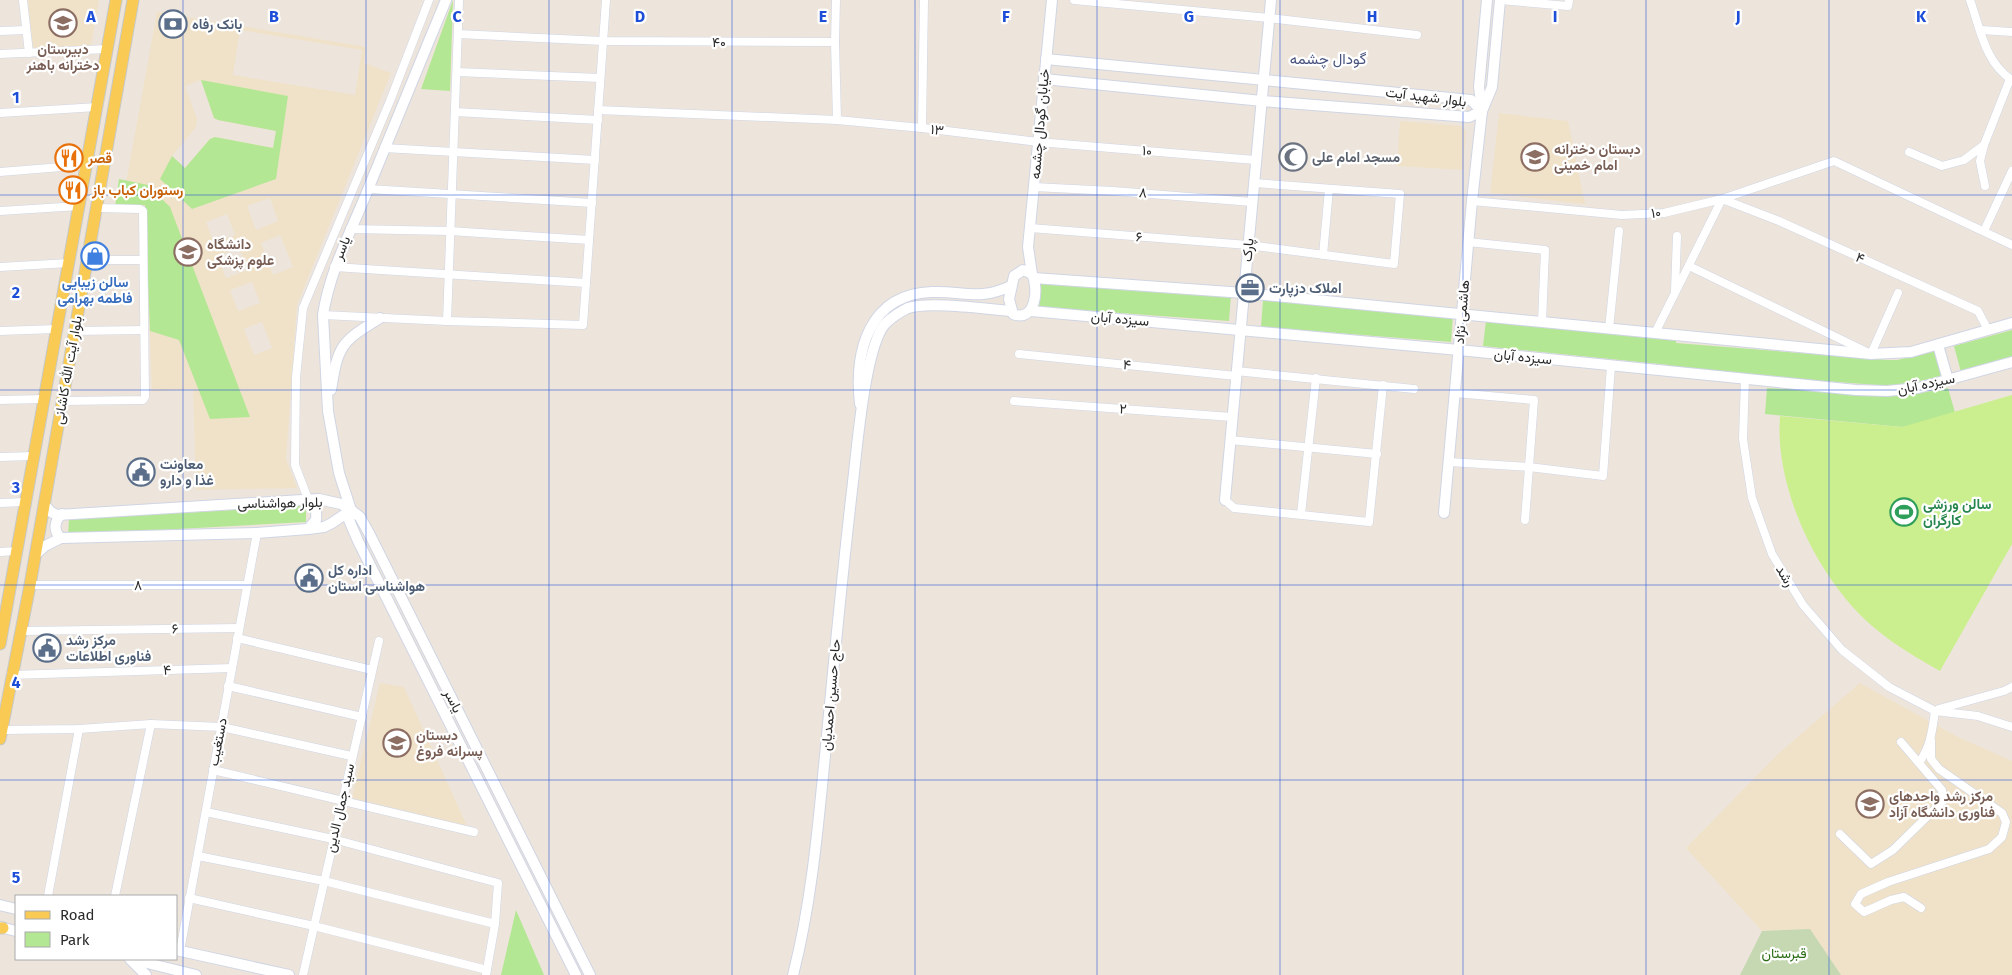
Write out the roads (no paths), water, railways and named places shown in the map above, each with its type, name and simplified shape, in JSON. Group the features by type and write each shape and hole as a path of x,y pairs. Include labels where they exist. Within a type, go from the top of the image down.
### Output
{"main road":[{"name":"بلوار آیت الله کاشانی","path":"0,644 3,609 17,551 116,0"},
{"name":"بلوار آیت الله کاشانی","path":"1,734 36,554 133,0"},
{"name":"یاسر","path":"446,0 384,148 369,189 334,267 323,316 328,411 339,473 351,510 349,520 358,541 576,975"},
{"name":"خیابان گودال چشمه","path":"1028,248 1052,0"},
{"name":"پارک","path":"1225,500 1271,0"},
{"name":"هاشمی نژاد","path":"1482,112 1478,87 1487,0"},
{"name":"هاشمی نژاد","path":"1444,513 1472,201 1482,112 1492,87 1500,0"},
{"name":"بلوار شهید آیت","path":"1044,79 1262,101 1469,117 1482,112 1471,100 1046,59"},
{"path":"1011,311 1009,299 1011,286 1028,248"},
{"path":"1028,248 1033,276 1032,311"},
{"path":"1018,272 1023,270 1033,276 1244,293 1871,354 1911,352 2012,323"},
{"name":"حاج حسین احمدیان","path":"861,415 858,386 860,362 871,326 886,307 903,297 919,293 988,295 1011,286"},
{"name":"حاج حسین احمدیان","path":"793,975 804,931 820,813 840,594 861,415 877,336 884,325 894,316 909,308 927,305 1011,311"},
{"name":"سیزده آبان","path":"1011,311 1013,314 1022,317 1032,311 1459,350 1856,390 1886,391 1918,388 2012,362"},
{"path":"328,411 338,354 350,336 380,318"},
{"path":"1938,345 1948,380"},
{"name":"بلوار هواشناسی","path":"62,514 308,499 319,499 341,504 351,510 332,524 308,529 257,533 62,538"},
{"path":"308,499 314,504 317,511 316,520 308,529"},
{"path":"44,504 51,512 57,515 62,514"},
{"name":"یاسر","path":"351,510 360,517 370,535 590,975"},
{"path":"36,554 45,546 62,538 56,533 55,526 62,514"},
{"path":"492,806 503,800"},
{"path":"0,905 15,909"},
{"path":"1,928 15,931"},
{"path":"178,950 290,975"},
{"path":"131,960 146,975"},
{"path":"134,960 196,975"}],"street":[{"path":"23,0 29,53"},
{"path":"308,499 295,465 296,377 303,308 390,101 429,0"},
{"path":"447,321 460,0"},
{"path":"323,316 583,325 606,0"},
{"path":"836,0 837,120"},
{"path":"922,128 924,0"},
{"path":"1074,0 1270,18 1417,35"},
{"path":"1500,0 1569,3"},
{"path":"1970,0 1988,52 1997,68 2011,80 1984,145 1980,161 1985,186"},
{"path":"0,31 26,30"},
{"path":"1981,30 2012,32"},
{"name":"۴۰","path":"458,34 603,41 835,42"},
{"path":"0,54 107,49"},
{"path":"457,72 600,78"},
{"path":"0,113 97,107"},
{"name":"۱۳","path":"598,110 837,120 1038,142"},
{"path":"455,112 598,120"},
{"name":"۱۰","path":"1038,142 1256,160"},
{"path":"1909,152 1942,166 1964,160 1984,145"},
{"path":"384,148 595,160"},
{"name":"۱۰","path":"1472,201 1622,215 1664,213 1722,199 1834,161 1984,231"},
{"path":"0,172 86,165"},
{"path":"2012,171 1984,231 2012,245"},
{"path":"1254,183 1329,189 1323,255"},
{"name":"۸","path":"1034,187 1252,202"},
{"path":"369,189 592,202"},
{"name":"۶","path":"1030,228 1248,246 1394,264 1400,194 1329,189"},
{"path":"1655,333 1722,199"},
{"name":"۴","path":"1722,199 1779,221 1978,311 1988,330"},
{"path":"0,211 78,206"},
{"path":"62,400 144,399 142,209 98,208"},
{"path":"350,230 450,231 589,240"},
{"path":"1609,329 1619,231"},
{"path":"1675,294 1677,236"},
{"path":"1468,242 1545,250 1542,322"},
{"path":"87,260 143,260"},
{"path":"0,267 69,264"},
{"path":"1689,266 1871,354 1898,293"},
{"path":"334,267 449,276 586,283"},
{"path":"0,332 57,329"},
{"path":"74,331 144,330"},
{"name":"۴","path":"1019,354 1316,378 1414,389"},
{"path":"1449,462 1529,467 1603,476 1611,366"},
{"path":"1301,514 1316,378"},
{"name":"رشد","path":"1745,379 1743,439 1750,488 1772,554 1802,606 1842,650 1889,687 1935,711"},
{"path":"1225,500 1234,508 1369,522 1383,385"},
{"path":"1455,393 1534,400 1525,520"},
{"path":"0,400 44,399"},
{"name":"۲","path":"1014,401 1232,417"},
{"path":"1230,440 1308,449 1377,454"},
{"path":"0,457 34,456"},
{"path":"0,503 26,502"},
{"name":"دستغیب","path":"178,950 198,856 212,770 222,727 246,585 257,533"},
{"path":"0,552 17,551"},
{"name":"۸","path":"30,585 246,585"},
{"name":"۶","path":"21,631 239,628"},
{"path":"238,638 372,670"},
{"name":"سید جمال الدین","path":"303,975 351,756 362,717 379,640"},
{"name":"۴","path":"12,675 232,668"},
{"path":"228,686 362,717"},
{"path":"1935,711 2012,687"},
{"path":"1935,711 1978,716 2012,727"},
{"path":"1921,908 1904,897 1891,900 1864,912 1855,904 1861,894 1888,882 1989,849 2002,837 2006,822 2002,813 1939,769 1931,759 1935,711"},
{"path":"1,734 151,724 222,727 351,756"},
{"path":"115,895 151,724"},
{"path":"48,895 79,728"},
{"path":"1919,763 1928,750 1931,741"},
{"path":"1840,834 1871,864 1893,850 1943,801 1942,790 1901,742"},
{"path":"212,770 474,832"},
{"path":"190,898 314,926 486,973 495,924 498,883 333,839 206,812"},
{"path":"198,856 324,882 495,924"}],"place":[{"name":"دبیرستان دخترانه باهنر","path":"63,23"},
{"name":"بانک رفاه","path":"173,24"},
{"name":"مسجد امام علی","path":"1293,157"},
{"name":"دبستان دخترانه امام خمینی","path":"1535,157"},
{"name":"قصر","path":"69,158"},
{"name":"رستوران کباب باز","path":"73,190"},
{"name":"دانشگاه علوم پزشکی","path":"188,252"},
{"name":"سالن زیبایی فاطمه بهرامی","path":"95,256"},
{"name":"املاک دزپارت","path":"1250,288"},
{"name":"معاونت غذا و دارو","path":"141,472"},
{"name":"سالن ورزشی کارگران","path":"1904,512"},
{"name":"اداره کل هواشناسی استان","path":"309,578"},
{"name":"مرکز رشد فناوری اطلاعات","path":"47,648"},
{"name":"دبستان پسرانه فروغ","path":"397,743"},
{"name":"مرکز رشد واحدهای فناوری دانشگاه آزاد","path":"1870,804"}],"district":[{"name":"گودال چشمه","path":"1328,59"}],"park label":[{"name":"قبرستان","path":"1784,953"}]}
